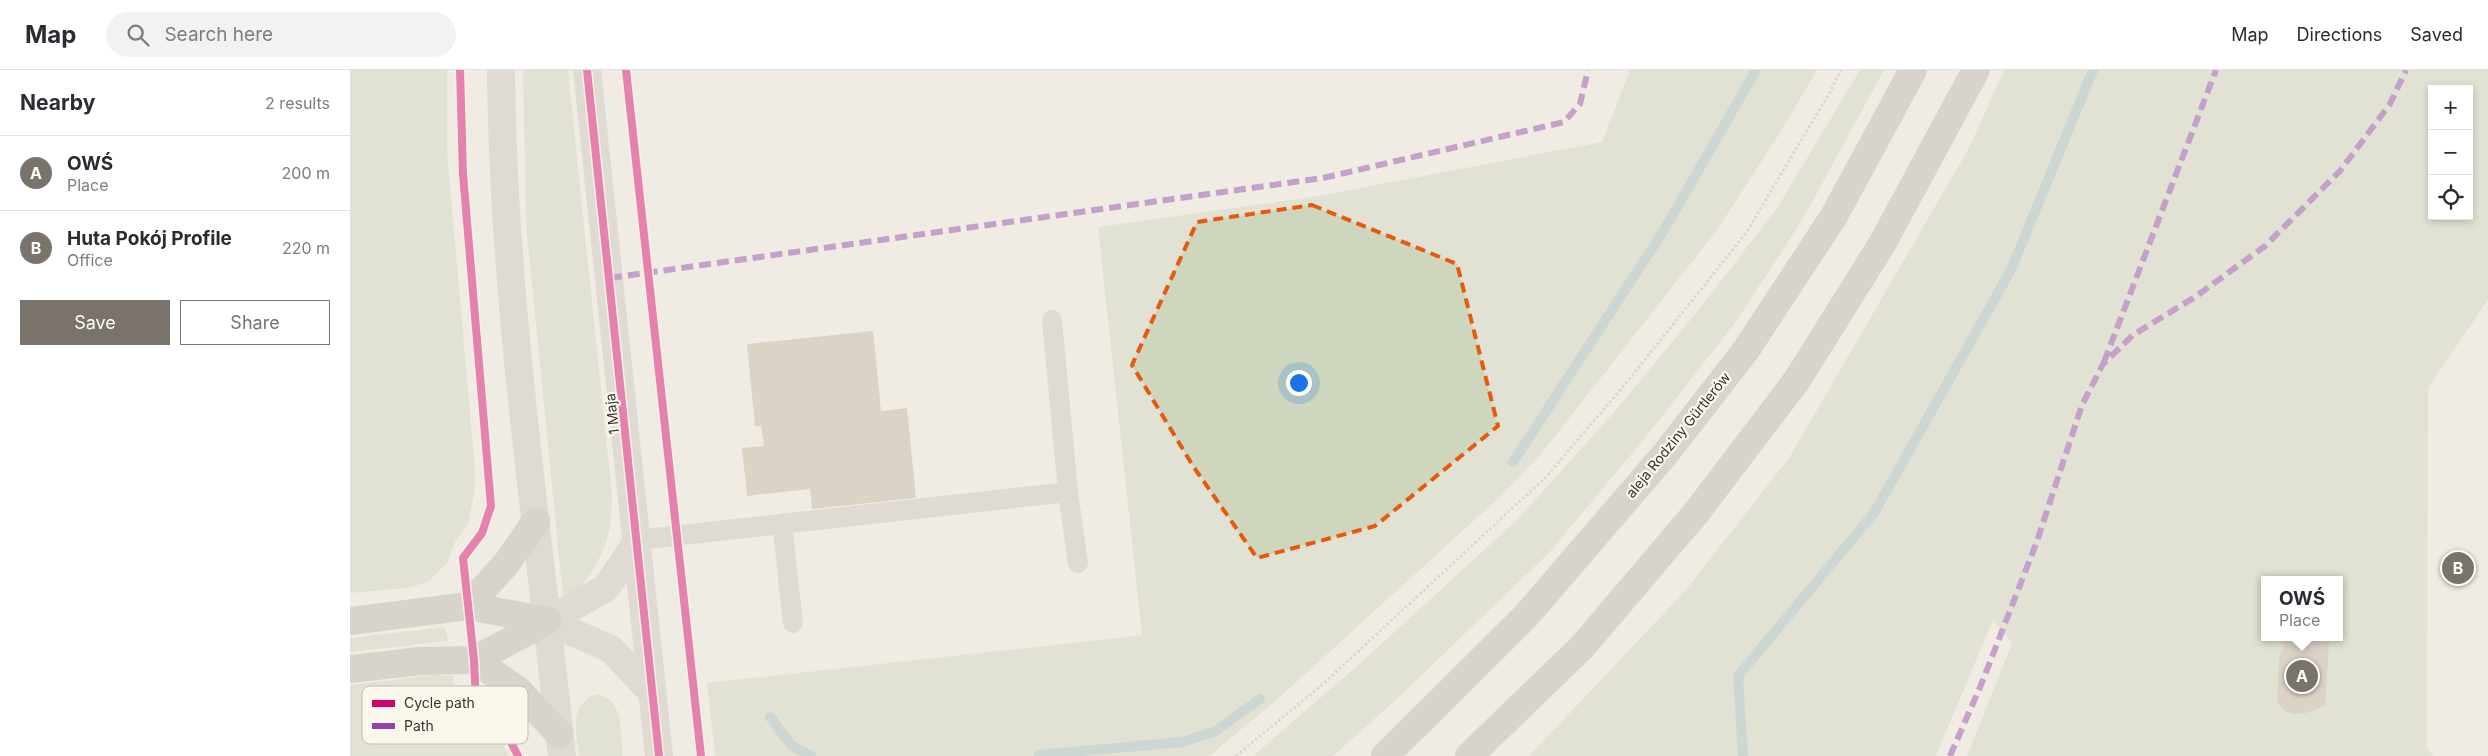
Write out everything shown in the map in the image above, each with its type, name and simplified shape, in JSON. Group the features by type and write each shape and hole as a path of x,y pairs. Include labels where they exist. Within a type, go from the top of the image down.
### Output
{"main road":[{"name":"aleja Rodziny Gürtlerów","path":"1385,756 1526,616 1666,453 1746,350 1834,216 1913,70"},
{"path":"1469,756 1582,647 1696,513 1797,380 1882,244 1976,70"},
{"path":"468,606 506,564 536,521"},
{"path":"350,621 468,606 546,622"},
{"path":"350,669 420,661 474,660 546,622"},
{"path":"474,660 512,686"},
{"path":"528,703 560,745"}],"street":[{"path":"502,70 505,200 546,622 560,745"},
{"name":"1 Maja","path":"587,70 638,540 659,756"},
{"path":"546,622 606,588 638,540"},
{"path":"546,622 611,649 653,694"}],"lane":[{"path":"1052,320 1068,492 1078,563"},
{"path":"638,540 1068,492"},
{"path":"782,523 793,623"}],"path":[{"path":"1236,756 1322,684 1546,476 1627,382 1746,233 1830,92 1841,70"}],"highlighted area":[{"path":"1312,205 1457,264 1498,426 1375,526 1257,558 1193,466 1132,365 1197,222"}],"green space":[{"path":"350,70 447,70 447,151 475,469 475,489 468,524 455,542 448,562 428,582 407,588 350,593"},
{"path":"523,70 568,70 612,496 610,527 603,551 588,577 569,600 563,597 526,224"},
{"path":"1630,70 1817,70 1776,139 1717,230 1541,454 1501,496 1280,697 1209,756 715,756 707,683 1142,635 1098,227 1313,197 1602,142"},
{"path":"1860,70 1884,70 1803,219 1735,323 1649,433 1549,553 1398,698 1333,756 1253,756 1356,667 1518,519 1616,410 1705,302 1779,205"},
{"path":"2004,70 2488,70 2488,300 2428,388 2427,748 2433,756 1967,756 2012,643 1993,620 1936,756 1529,756 1684,592 1789,458 1969,148"},
{"path":"445,627 448,641 350,652 350,638"},
{"path":"432,675 453,676 454,686 362,686 362,744 503,744 509,756 350,756 350,685"},
{"path":"597,694 606,697 617,710 621,728 623,756 579,756 576,728 578,712 581,705"}],"building":[{"path":"873,331 881,411 907,408 916,498 812,509 810,489 747,496 742,448 764,446 761,426 755,426 747,344"},
{"path":"2286,641 2326,641 2329,643 2325,706 2306,713 2293,714 2285,711 2277,703 2279,659"}],"waterway":[{"path":"1513,462 1664,230 1756,70"},
{"path":"1743,756 1738,676 1874,513 2011,270 2093,70"},
{"path":"1039,755 1182,742 1214,732 1260,699"},
{"path":"770,717 791,745 811,756"}],"marked path":[{"path":"610,278 1323,178 1564,122 1580,104 1588,70"},
{"path":"2104,362 2216,70"},
{"path":"1950,756 1981,685 2036,544 2082,405 2103,364 2133,335 2195,297 2265,246 2340,171 2390,104 2406,70"}],"cycle path":[{"path":"460,70 463,174 491,506 482,533 463,558 475,686"},
{"path":"587,70 659,756"},
{"path":"626,70 701,756"},
{"path":"512,744 518,756"}],"place":[{"name":"Huta Pokój Profile","path":"2458,568"},
{"name":"OWŚ","path":"2302,676"}]}
